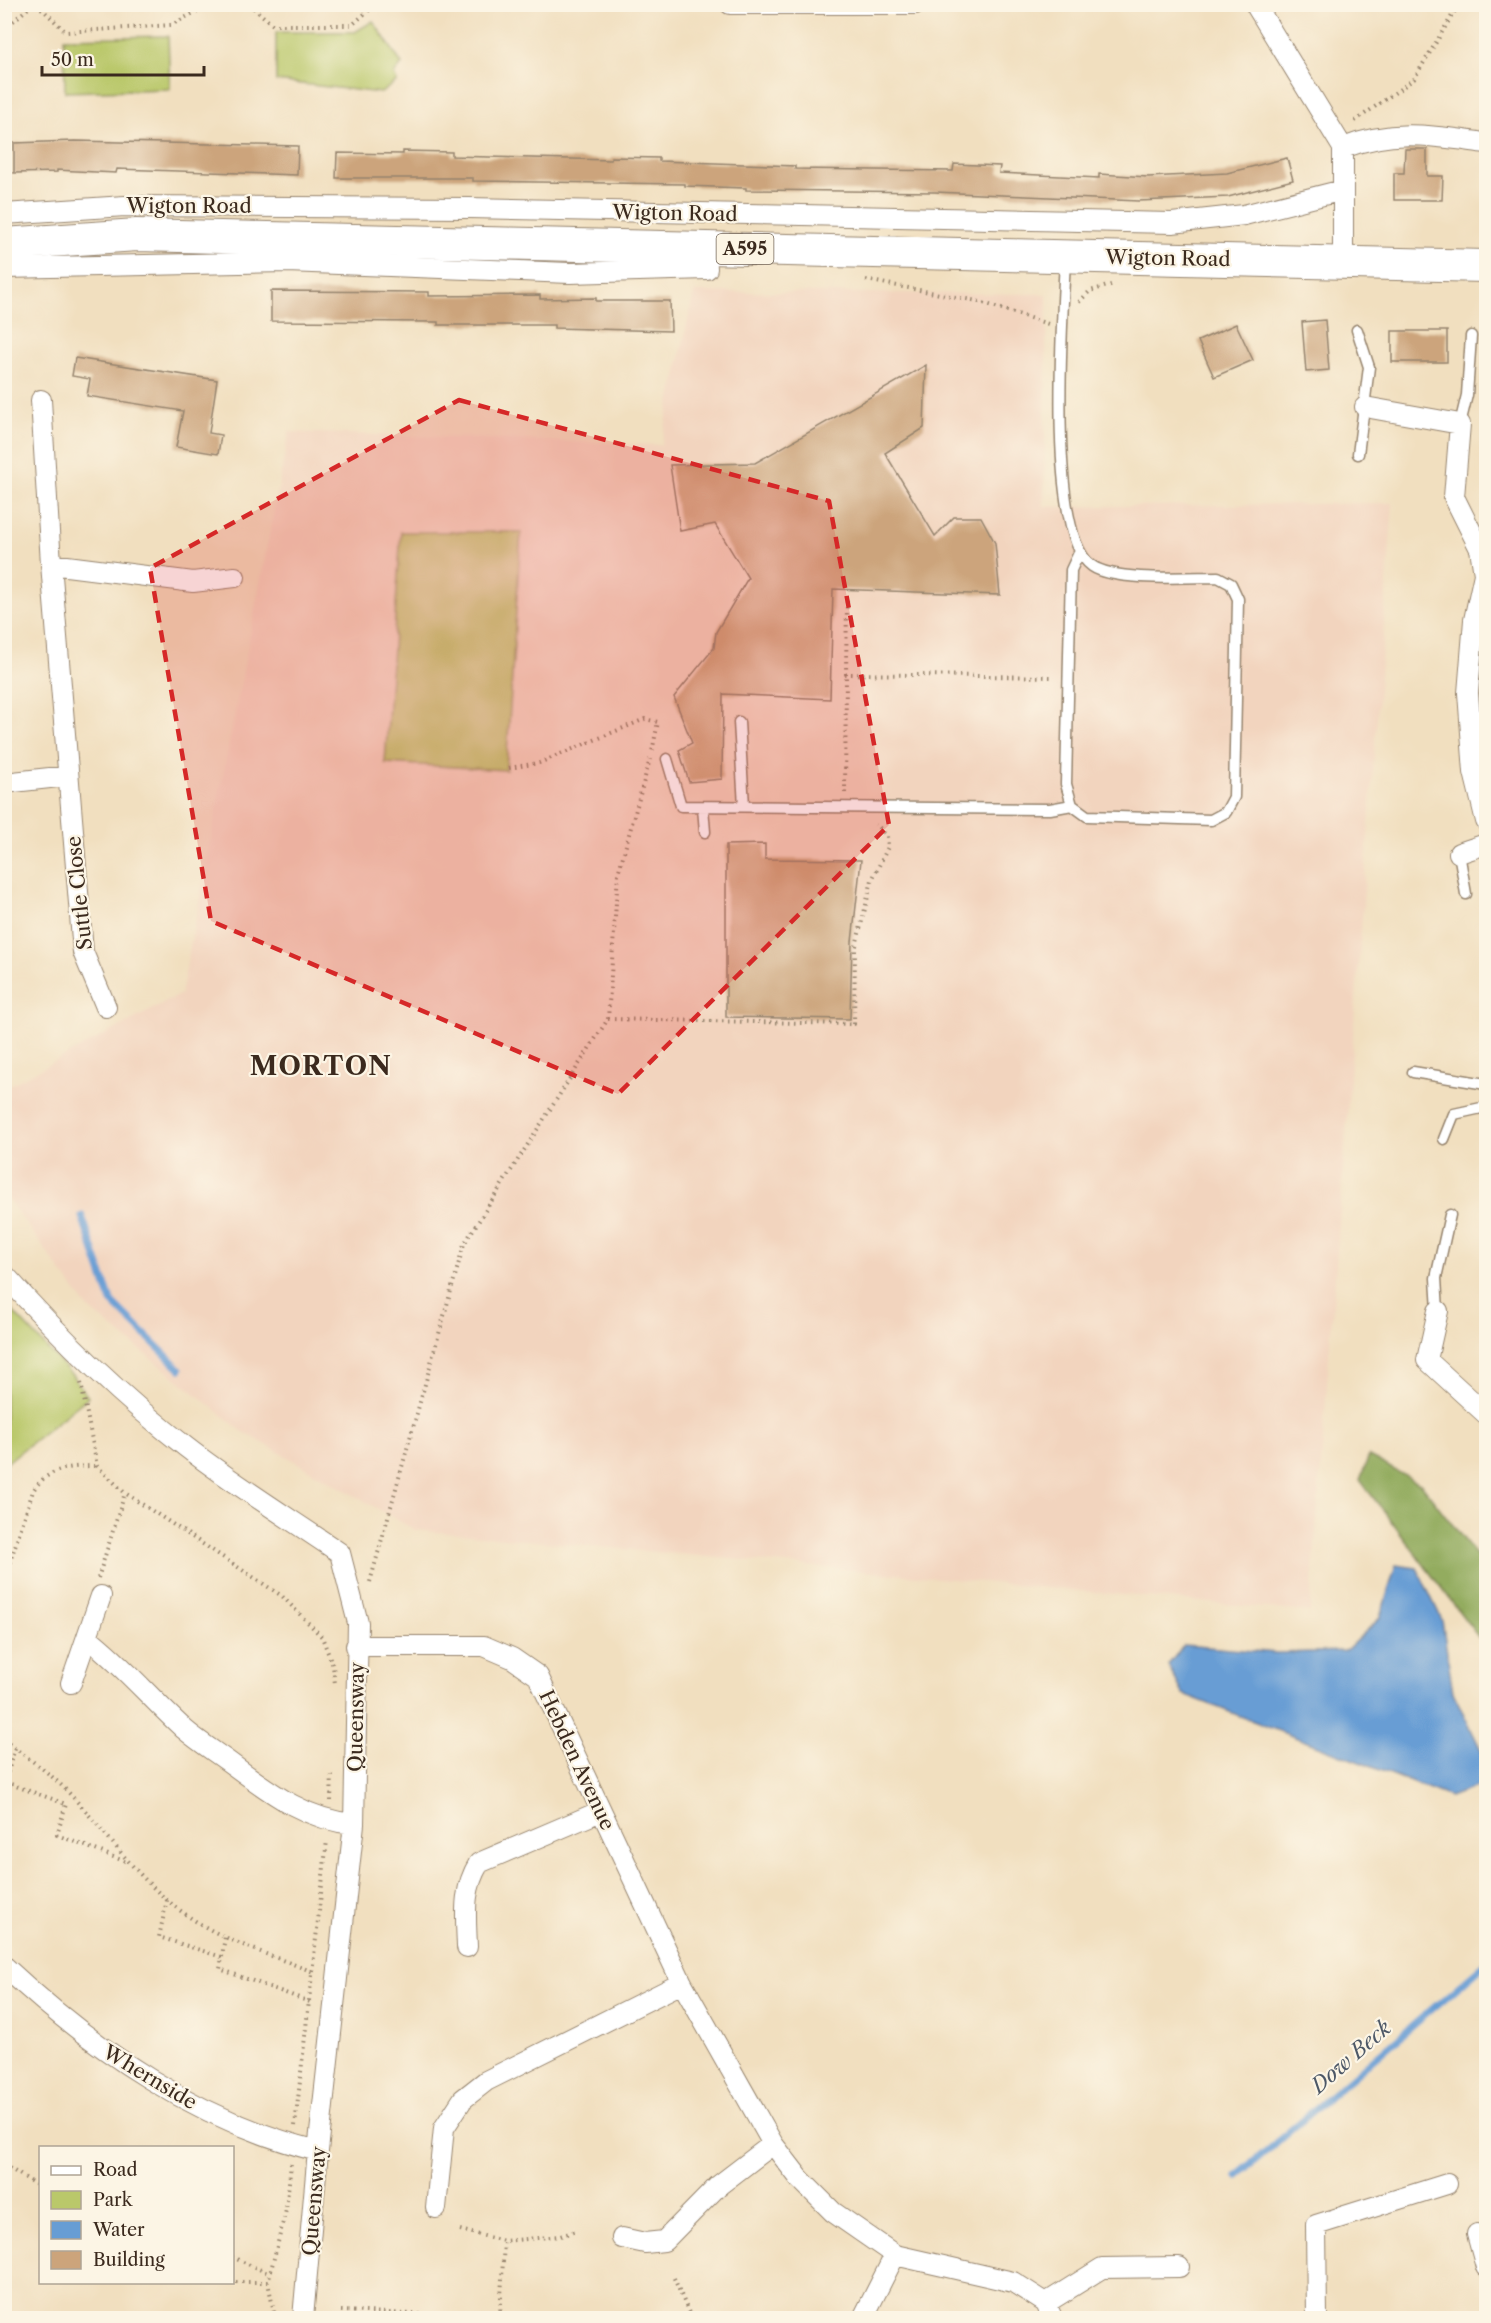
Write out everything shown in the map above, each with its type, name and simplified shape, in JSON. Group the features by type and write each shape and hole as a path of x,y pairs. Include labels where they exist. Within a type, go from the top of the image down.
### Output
{"main road":[{"name":"Wigton Road","path":"4,244 137,236 1486,266"}],"street":[{"path":"730,4 915,4"},
{"path":"1255,4 1339,142 1343,190 1343,262"},
{"path":"1339,142 1412,134 1486,142"},
{"name":"Wigton Road","path":"4,214 125,206 446,208 1172,223 1244,216 1343,190"},
{"name":"Wigton Road","path":"4,268 287,262 570,273 687,270 707,269 706,248"},
{"name":"Suttle Close","path":"41,400 51,564 83,952 106,1007"},
{"path":"1365,407 1460,424 1454,497 1480,549 1484,574 1474,620 1468,693 1474,772 1486,821"},
{"path":"51,564 193,582 235,577"},
{"path":"4,783 68,776"},
{"path":"1459,853 1486,844"},
{"name":"Queensway","path":"4,1274 68,1344 150,1418 216,1469 340,1553 358,1623 354,1824 318,2151 303,2319"},
{"path":"1438,1311 1427,1360 1486,1414"},
{"path":"71,1683 87,1637 99,1588"},
{"path":"87,1637 137,1680 184,1729 273,1794 302,1812 329,1822 354,1824"},
{"name":"Hebden Avenue","path":"356,1646 484,1646 512,1658 538,1676 682,1983 773,2144 800,2179 833,2212 895,2255 1013,2282 1049,2311"},
{"path":"467,1947 469,1880 479,1863 601,1811"},
{"name":"Whernside","path":"4,1966 51,2009 139,2074 203,2109 293,2145 318,2151"},
{"path":"436,2208 444,2128 463,2099 486,2081 682,1983"},
{"path":"622,2238 645,2244 664,2241 718,2186 773,2144"},
{"path":"1317,2319 1316,2225 1447,2184"},
{"path":"1478,2234 1486,2267"},
{"path":"863,2319 895,2255"},
{"path":"1049,2311 1102,2268 1179,2267"}],"lane":[{"path":"1065,256 1061,326 1060,452 1079,553 1092,566 1111,573 1218,577 1231,584 1238,599 1234,797 1226,812 1211,820 1087,816 1072,805 1066,784 1071,570 1079,553"},
{"path":"1357,330 1369,367 1358,454"},
{"path":"1460,424 1467,395 1471,336"},
{"path":"739,722 744,806"},
{"path":"667,759 681,806 1050,809 1072,805"},
{"path":"703,807 705,832"},
{"path":"1459,853 1466,894"},
{"path":"1413,1072 1486,1084"},
{"path":"1444,1139 1454,1114 1486,1107"},
{"path":"1438,1311 1436,1278 1450,1215"}],"path":[{"path":"4,29 35,4 66,32 171,25 211,4"},
{"path":"249,4 273,25 351,25 376,4"},
{"path":"1339,142 1414,79 1459,4"},
{"path":"858,279 977,301 1061,326 1075,327 1076,305 1090,291 1119,283"},
{"path":"609,1019 854,1024 855,950 872,880 888,847 887,836 850,807 846,674 847,601"},
{"path":"846,674 1069,678"},
{"path":"368,1588 464,1244 609,1019 618,874 652,752 658,722 645,719 539,763 509,768"},
{"path":"81,1382 97,1467 125,1493 282,1596 322,1637 333,1666 335,1686"},
{"path":"4,1580 33,1491 40,1479 69,1466 97,1467"},
{"path":"99,1588 125,1493"},
{"path":"4,1740 68,1792 130,1863 167,1900 190,1918 225,1936 313,1972"},
{"path":"15,1748 5,1782 66,1804"},
{"path":"331,1802 333,1767"},
{"path":"68,1792 57,1835 130,1863"},
{"path":"295,2128 327,1840"},
{"path":"167,1900 159,1937 222,1957"},
{"path":"225,1936 220,1970 310,2002"},
{"path":"275,2319 268,2282 286,2210 292,2157"},
{"path":"4,2165 39,2186"},
{"path":"460,2230 504,2241 560,2236 576,2231"},
{"path":"499,2317 504,2241"},
{"path":"234,2258 270,2274"},
{"path":"675,2278 691,2319"},
{"path":"234,2283 268,2282"},
{"path":"341,2311 508,2319"}],"highlighted area":[{"path":"459,400 829,501 889,825 618,1094 211,921 150,568"}],"shaded area":[{"path":"694,292 1047,294 1044,507 1393,503 1310,1612 415,1530 242,1431 88,1308 5,1195 5,1088 181,994 289,432 661,445"}],"green space":[{"path":"373,21 402,64 394,74 397,81 381,93 276,81 276,32 355,32"},
{"path":"168,36 170,89 65,92 64,38"},
{"path":"401,532 521,532 506,770 385,763"},
{"path":"4,1302 73,1376 88,1397 5,1464"},
{"path":"1369,1456 1422,1485 1486,1568 1486,1643 1479,1638 1360,1480"}],"water":[{"path":"1396,1565 1417,1568 1442,1620 1453,1692 1486,1760 1481,1785 1450,1797 1183,1694 1168,1665 1184,1645 1277,1653 1345,1651 1380,1618"}],"building":[{"path":"75,141 298,146 297,175 117,169 116,173 57,170 57,172 14,173 14,143"},
{"path":"1405,149 1427,149 1427,176 1443,176 1442,200 1394,200 1394,173 1404,173"},
{"path":"403,151 452,152 452,156 611,160 611,157 659,158 659,161 795,166 795,169 953,171 954,164 1000,166 999,173 1099,178 1099,174 1148,177 1227,173 1287,158 1293,180 1228,197 1139,201 935,192 746,190 746,188 685,186 685,184 473,181 473,178 336,178 337,153 403,154"},
{"path":"271,291 429,292 429,296 540,295 540,299 596,298 596,301 670,301 671,331 554,328 554,325 438,325 438,322 271,321"},
{"path":"1325,320 1329,370 1306,372 1302,322"},
{"path":"1236,324 1253,360 1214,377 1198,341"},
{"path":"1392,331 1447,331 1447,362 1392,362"},
{"path":"75,358 217,380 209,433 221,435 218,454 176,447 183,411 87,396 90,379 72,376"},
{"path":"926,365 924,428 885,453 935,536 954,517 981,517 995,543 1000,595 833,589 830,699 723,694 722,779 689,782 679,750 692,743 674,697 714,648 716,632 748,578 715,524 680,531 670,465 755,463"},
{"path":"765,844 765,859 861,860 852,942 850,1019 726,1017 726,845"}],"waterway":[{"name":"Dow Beck","path":"82,1216 111,1301 180,1369"},
{"name":"Dow Beck","path":"1237,2176 1486,1963"}],"district":[{"name":"MORTON","path":"321,1066"}]}
